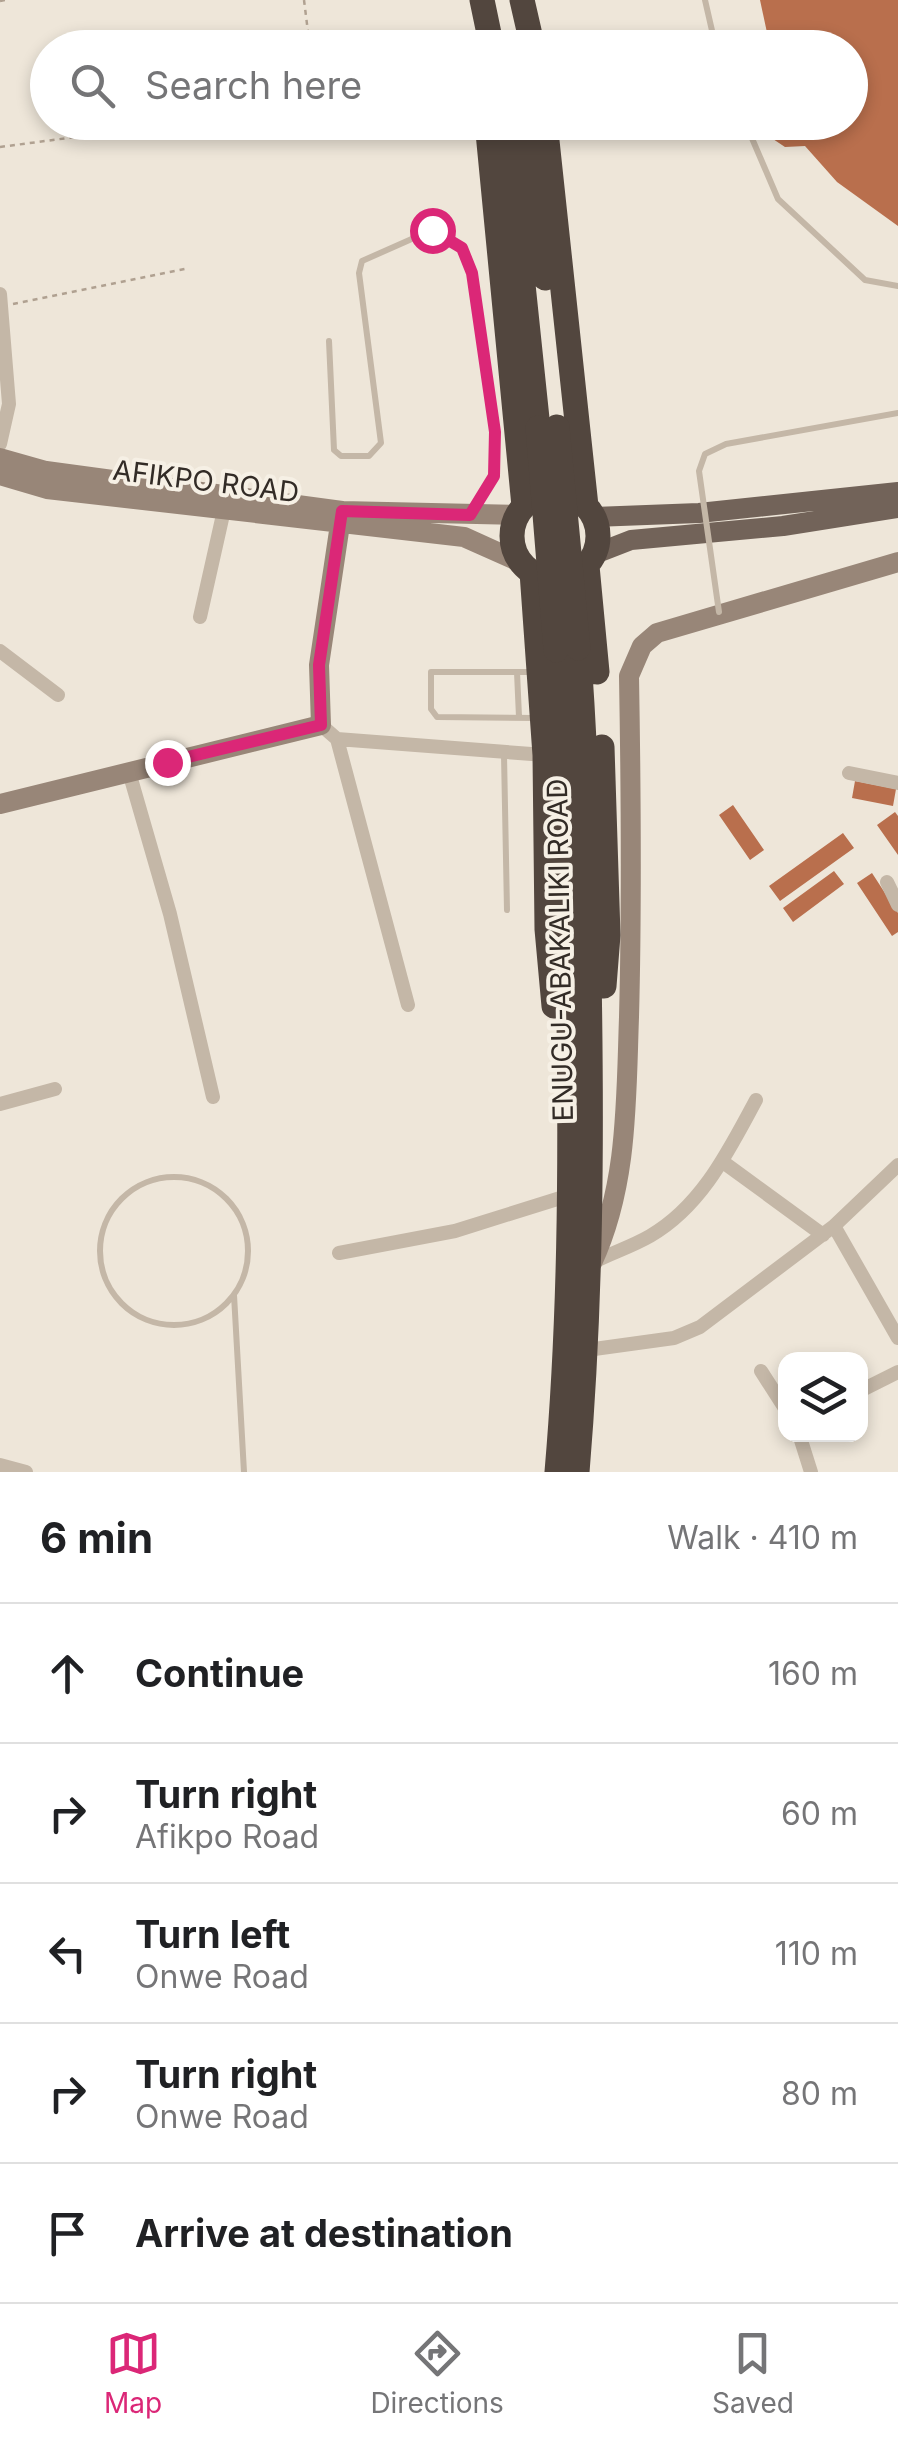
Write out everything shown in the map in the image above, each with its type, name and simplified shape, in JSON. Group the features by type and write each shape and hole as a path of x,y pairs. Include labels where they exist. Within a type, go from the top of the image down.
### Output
{"highway":[{"path":"470,0 474,30"},
{"path":"482,0 488,30"},
{"path":"508,0 512,30"},
{"path":"522,0 528,30"},
{"path":"490,140 521,510 512,540 527,568 542,578 566,578 591,560"},
{"path":"508,140 548,428"},
{"path":"527,140 567,649"},
{"path":"548,140 590,511 598,528 591,560 605,793 608,934 582,1130"},
{"path":"521,510 555,493 590,511"},
{"path":"527,568 530,718 545,755 548,929 561,1084 582,1130"},
{"name":"ENUGU-ABAKALIKI ROAD","path":"567,649 570,1032 592,1263 578,1472"},
{"name":"ENUGU-ABAKALIKI ROAD","path":"558,1472 568,1351 570,1194 582,1130 586,746 567,649"}],"main road":[{"name":"AFIKPO ROAD","path":"0,458 46,471 464,538 527,568"},
{"name":"AFIKPO ROAD","path":"0,475 47,489 224,510 341,518 521,510"},
{"path":"591,560 631,540 898,492"},
{"path":"590,511 765,517 898,508"},
{"path":"0,804 128,772 329,732 319,665 341,518"},
{"path":"592,1263 609,1226 625,1135 632,793 629,676 642,646 656,633 889,564"}],"street":[{"path":"0,444 9,404 1,300"},
{"path":"200,616 224,510"},
{"path":"0,650 58,694"},
{"path":"408,1006 329,732 504,754 545,755"},
{"path":"128,772 170,914 213,1096"},
{"path":"849,774 898,783"},
{"path":"886,882 898,905"},
{"path":"0,1104 55,1089"},
{"path":"592,1263 640,1241 676,1218 723,1162 756,1100"},
{"path":"723,1162 828,1231 897,1332"},
{"path":"588,1350 674,1338 700,1327 828,1231 898,1165"},
{"path":"339,1252 456,1231 570,1194"},
{"path":"761,1372 778,1398"},
{"path":"868,1386 898,1372"},
{"path":"802,1442 811,1472"},
{"path":"0,1464 26,1472"}],"lane":[{"path":"705,0 712,30"},
{"path":"753,140 778,200 865,280 898,286"},
{"path":"329,342 334,450 341,456 369,456 382,443 359,272 362,260 432,230 462,248 472,273 495,432 494,476 470,515"},
{"path":"718,612 698,470 704,454 726,444 898,413"},
{"path":"527,672 437,670 429,676 431,709 437,717 530,718"},
{"path":"504,754 507,910"},
{"path":"234,1295 217,1312 194,1323 170,1326 135,1315 116,1299 100,1266 102,1229 113,1207 141,1184 164,1177 200,1182 222,1194 238,1214 246,1236 245,1273 234,1295 244,1472"}],"path":[{"path":"304,0 308,30"},
{"path":"0,147 53,140"},
{"path":"1,300 189,268"}],"building":[{"path":"760,0 898,0 898,226 837,182 805,146 785,147 774,140 868,140 868,30 766,30"},
{"path":"855,781 896,789 893,806 852,798"},
{"path":"733,805 764,850 750,860 719,815"},
{"path":"895,812 898,816 898,855 877,825"},
{"path":"843,833 854,848 780,901 769,886"},
{"path":"834,871 844,884 793,922 783,908"},
{"path":"872,873 898,913 898,932 892,936 857,883"}],"route":[{"path":"167,762 321,725 319,665 342,511 470,515 494,476 495,432 472,273 462,248 432,230"}]}
